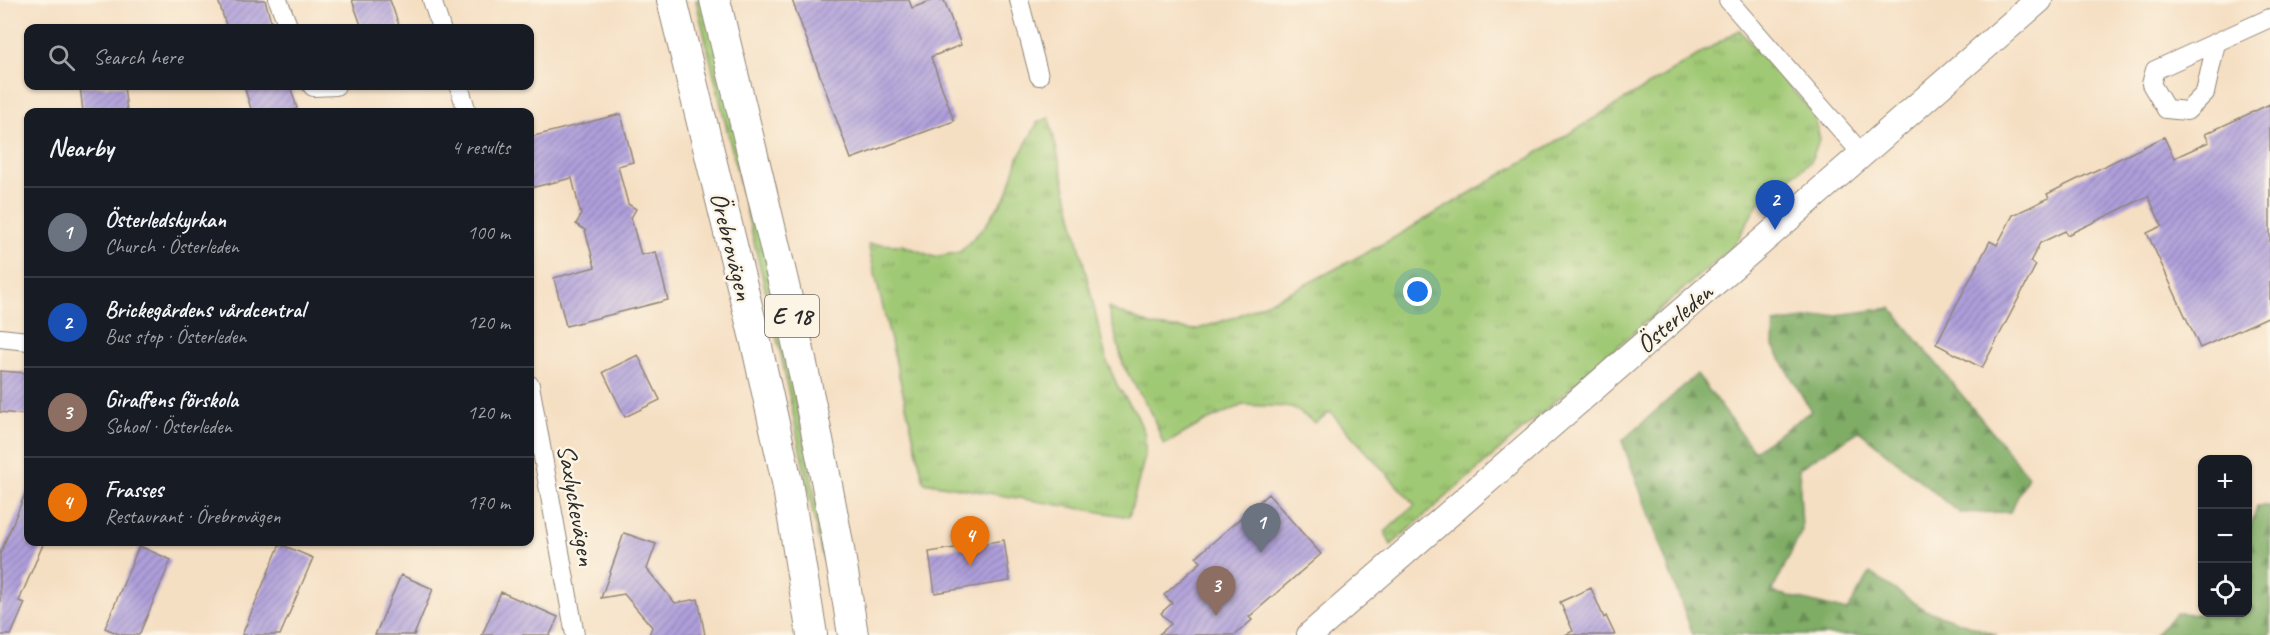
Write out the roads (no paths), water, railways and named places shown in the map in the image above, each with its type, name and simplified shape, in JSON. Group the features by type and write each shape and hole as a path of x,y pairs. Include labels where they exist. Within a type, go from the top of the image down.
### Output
{"highway":[{"name":"Örebrovägen","path":"672,0 780,448 812,635"},
{"name":"Örebrovägen","path":"715,0 789,304 822,455 853,635"}],"main road":[{"name":"Österleden","path":"1310,635 2039,0"}],"street":[{"path":"278,0 287,24"},
{"path":"432,0 440,24"},
{"path":"1019,0 1039,76"},
{"path":"1728,0 1862,154"},
{"path":"2216,43 2270,18"},
{"path":"460,90 466,108"},
{"path":"0,338 24,341"},
{"name":"Saxlyckevägen","path":"534,407 575,635"}],"place":[{"name":"Brickegårdens vårdcentral","path":"1775,230"},
{"name":"Österledskyrkan","path":"1261,553"},
{"name":"Frasses","path":"970,566"},
{"name":"Giraffens förskola","path":"1216,616"}]}
